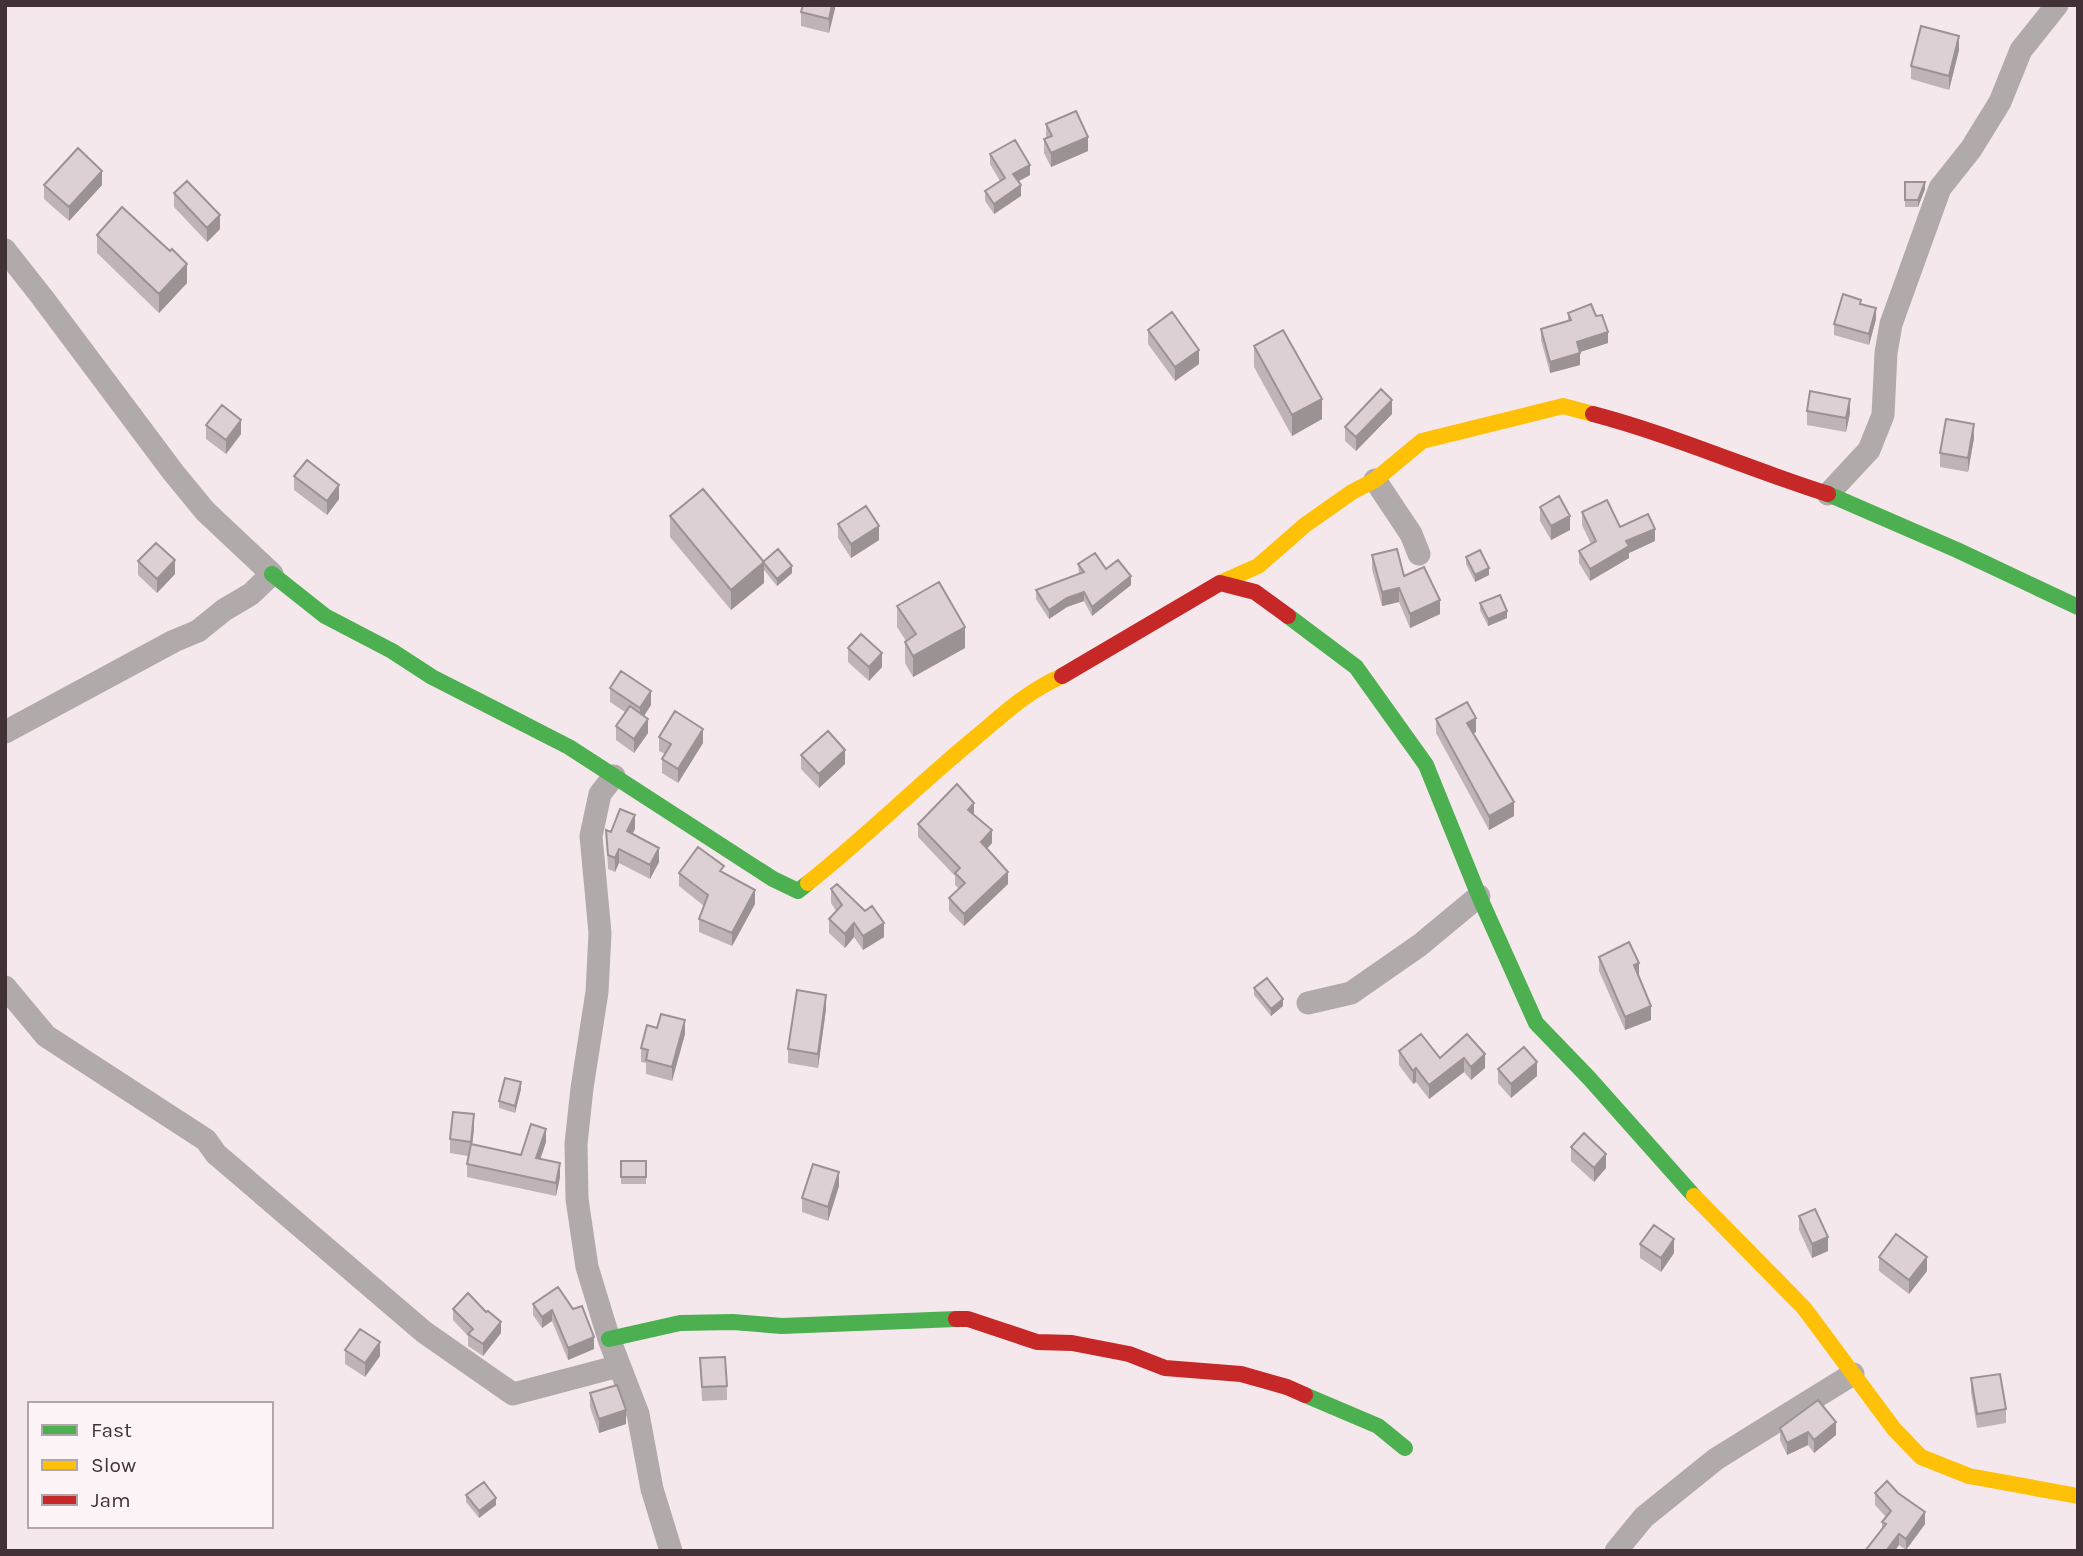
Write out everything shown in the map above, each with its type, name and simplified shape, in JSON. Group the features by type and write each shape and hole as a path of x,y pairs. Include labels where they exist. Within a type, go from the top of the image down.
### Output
{"street":[{"path":"1828,494 1869,450 1883,415 1886,353 1891,324 1940,188 1971,149 2000,102 2021,50 2057,5"},
{"path":"5,250 205,511 272,573 325,616 392,651 432,677 569,747 773,879 798,891 853,848 923,781 1035,688 1073,671 1220,583 1258,566 1304,525 1352,492 1375,480 1422,442 1563,406 1639,426 1759,472 1828,494 1957,550 2078,607"},
{"path":"1375,480 1410,534 1419,554"},
{"path":"5,733 174,641 198,631 224,610 251,594 272,573"},
{"path":"1220,583 1255,592 1356,667 1426,765 1479,897 1536,1023 1679,1181 1804,1308 1894,1429 1921,1457 1969,1476 2078,1496"},
{"path":"614,776 600,794 591,836 600,933 597,992 576,1144 578,1199 587,1268 609,1339 638,1414 652,1489 671,1551"},
{"path":"1308,1003 1351,993 1420,945 1479,897"},
{"path":"5,987 46,1035 206,1140 216,1154 424,1332 513,1394 620,1367"},
{"path":"609,1339 680,1324 733,1322 782,1326 940,1318 968,1320 1037,1342 1072,1343 1129,1354 1165,1368 1241,1374 1287,1387 1378,1426 1405,1448"},
{"path":"1616,1551 1644,1517 1716,1459 1853,1374"}],"building":[{"path":"803,5 832,5 829,19 801,12"},
{"path":"1921,26 1959,36 1949,76 1911,66"},
{"path":"1076,111 1088,137 1051,153 1044,139 1052,136 1046,124"},
{"path":"1015,140 1030,165 1013,174 1021,185 994,204 985,191 1005,178 990,154"},
{"path":"78,148 102,171 69,207 44,185"},
{"path":"187,181 220,215 207,228 174,193"},
{"path":"1905,182 1925,182 1918,200 1905,200"},
{"path":"122,207 187,264 159,294 97,235"},
{"path":"1843,294 1861,300 1860,304 1876,308 1869,334 1834,324"},
{"path":"1591,304 1596,316 1602,315 1608,332 1577,342 1580,353 1550,362 1541,329 1571,320 1568,313"},
{"path":"1172,312 1199,350 1175,367 1148,330"},
{"path":"1283,330 1322,399 1292,415 1254,346"},
{"path":"1381,389 1392,400 1356,437 1345,427"},
{"path":"1810,391 1850,399 1846,418 1807,411"},
{"path":"222,405 241,420 226,440 206,425"},
{"path":"1946,419 1974,424 1968,458 1940,453"},
{"path":"307,460 339,485 327,501 294,476"},
{"path":"703,489 764,562 731,590 670,516"},
{"path":"1559,496 1570,516 1551,526 1540,507"},
{"path":"1607,500 1620,527 1648,514 1655,529 1626,541 1629,546 1590,569 1579,551 1596,541 1582,512"},
{"path":"866,506 879,526 851,544 838,524"},
{"path":"156,543 175,560 157,579 138,561"},
{"path":"778,549 792,566 777,579 763,562"},
{"path":"1397,549 1404,576 1424,567 1440,600 1410,614 1399,588 1382,592 1372,555"},
{"path":"1480,550 1489,568 1475,575 1466,557"},
{"path":"1095,553 1106,569 1118,560 1131,576 1092,607 1084,592 1067,598 1049,610 1036,590 1084,572 1078,564"},
{"path":"939,582 965,627 913,656 905,642 916,634 897,606"},
{"path":"1500,595 1507,611 1488,619 1480,603"},
{"path":"861,634 882,653 869,667 848,648"},
{"path":"621,671 651,691 640,708 610,688"},
{"path":"1467,702 1476,718 1467,723 1514,802 1489,816 1436,719"},
{"path":"630,706 648,719 634,739 616,726"},
{"path":"675,711 703,729 678,769 662,759 671,744 659,737"},
{"path":"828,731 845,750 819,774 801,755"},
{"path":"957,784 974,803 968,810 992,830 981,842 1008,872 964,914 949,898 965,883 955,873 960,868 918,824"},
{"path":"620,809 635,815 627,831 659,848 650,865 619,849 615,858 608,855 606,830 611,832"},
{"path":"698,847 724,866 720,871 755,890 732,933 699,919 708,895 679,873"},
{"path":"837,884 865,911 872,906 884,923 863,936 854,923 845,934 829,919 842,905 831,889"},
{"path":"1629,942 1639,963 1634,965 1651,1006 1625,1017 1599,957"},
{"path":"1267,978 1283,999 1271,1009 1254,988"},
{"path":"797,990 826,995 818,1054 788,1049"},
{"path":"661,1014 685,1020 672,1067 646,1060 648,1050 641,1048 647,1025 657,1028"},
{"path":"1421,1034 1440,1058 1467,1034 1485,1054 1471,1067 1464,1058 1429,1085 1416,1068 1413,1071 1399,1051"},
{"path":"1524,1047 1537,1062 1511,1084 1498,1069"},
{"path":"505,1078 521,1082 515,1106 499,1101"},
{"path":"453,1112 474,1114 471,1142 450,1139"},
{"path":"531,1124 546,1129 536,1158 560,1163 556,1183 467,1164 471,1144 521,1155"},
{"path":"1584,1133 1606,1154 1594,1168 1571,1147"},
{"path":"621,1161 646,1161 646,1177 621,1177"},
{"path":"813,1164 839,1172 828,1207 802,1198"},
{"path":"1815,1209 1828,1237 1812,1244 1799,1216"},
{"path":"1654,1225 1674,1239 1661,1258 1640,1244"},
{"path":"1896,1234 1927,1257 1909,1280 1879,1257"},
{"path":"558,1287 573,1309 582,1306 594,1337 568,1348 552,1310 542,1317 533,1304"},
{"path":"468,1293 486,1312 501,1322 483,1344 468,1334 473,1329 453,1309"},
{"path":"360,1329 380,1342 365,1363 345,1350"},
{"path":"725,1357 727,1386 702,1387 700,1358"},
{"path":"2000,1374 2006,1409 1977,1414 1971,1378"},
{"path":"617,1385 626,1410 599,1419 590,1393"},
{"path":"1818,1400 1836,1422 1814,1440 1808,1432 1787,1443 1780,1428"},
{"path":"1887,1481 1898,1493 1925,1512 1906,1539 1899,1534 1886,1551 1865,1551 1886,1524 1882,1522 1891,1511 1875,1493"},
{"path":"484,1482 496,1498 479,1511 466,1495"}],"traffic: fast":[{"path":"1828,494 1957,550 2078,607"},
{"path":"272,574 325,616 392,651 432,677 569,747 773,879 798,891 808,883"},
{"path":"1288,616 1356,667 1426,765 1479,896 1536,1023 1694,1196"},
{"path":"609,1339 680,1323 733,1322 782,1326 956,1319"},
{"path":"1305,1395 1378,1426 1405,1448"}],"traffic: slow":[{"path":"1220,583 1258,566 1305,525 1352,492 1375,480 1422,441 1563,406 1593,414"},
{"path":"808,883 1006,712 1037,689 1062,676"},
{"path":"1694,1196 1804,1308 1894,1429 1921,1457 1969,1476 2078,1496"}],"traffic: jam":[{"path":"1593,414 1828,494"},
{"path":"1062,676 1220,583 1255,592 1288,616"},
{"path":"956,1319 968,1319 1037,1342 1072,1343 1129,1354 1165,1368 1241,1374 1305,1395"}]}
